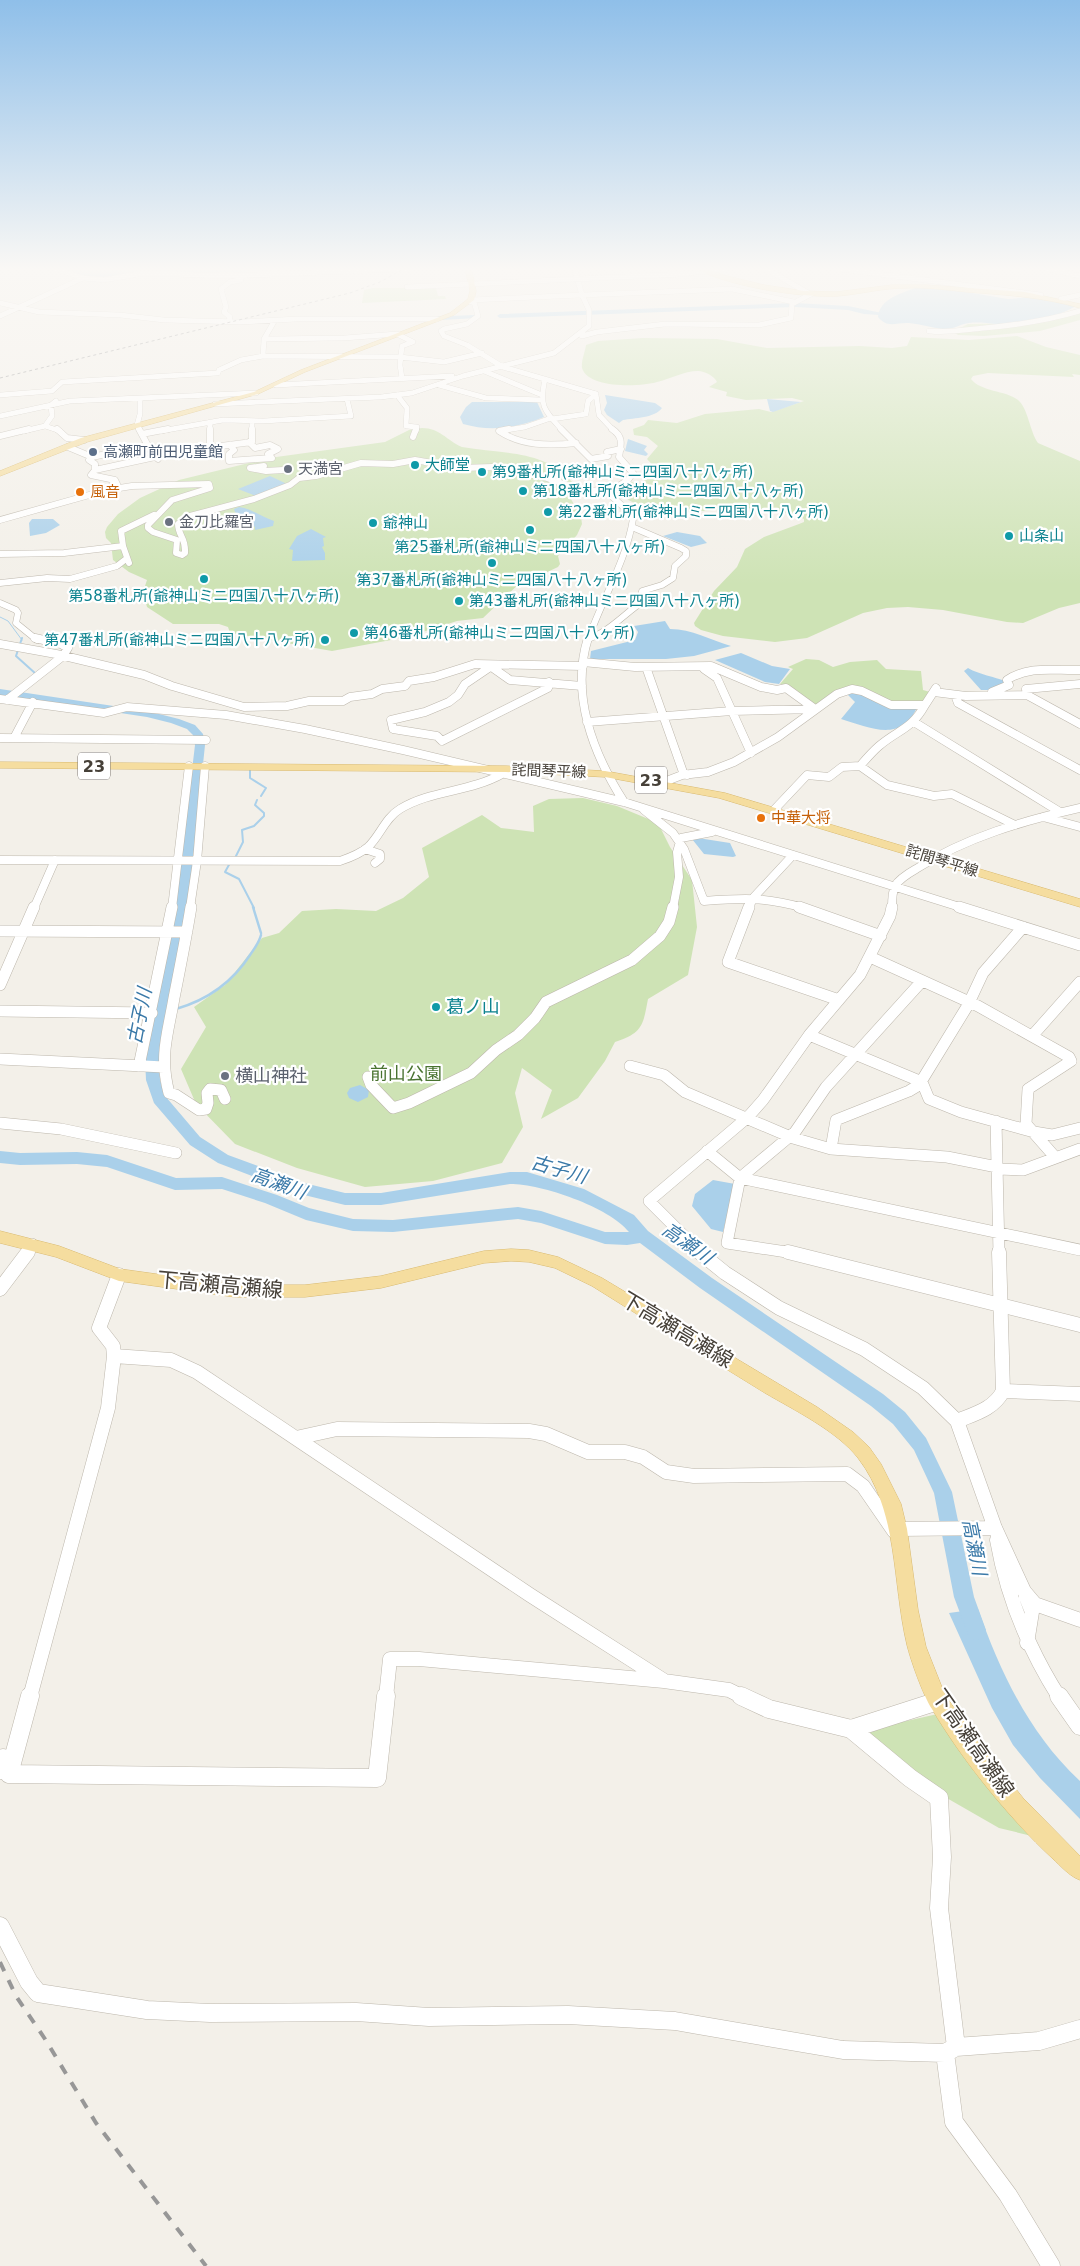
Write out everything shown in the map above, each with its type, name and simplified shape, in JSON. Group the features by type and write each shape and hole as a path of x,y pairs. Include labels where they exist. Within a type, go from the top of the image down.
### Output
{"main road":[{"path":"0,474 84,440 256,393 300,373"},
{"name":"詫間琴平線","path":"0,765 556,770 605,774 664,782 721,795 1080,903"},
{"name":"下高瀬高瀬線","path":"0,1237 32,1244 119,1275 193,1286 269,1292 305,1291 381,1282 484,1258 511,1254 558,1263 597,1282 811,1412 847,1437 863,1452 875,1470 892,1504 898,1529 909,1610 917,1647 938,1701 972,1750 1016,1805 1051,1843 1080,1870"}],"street":[{"path":"0,394 52,391 62,382 218,373"},
{"path":"401,373 402,378"},
{"path":"276,385 463,373"},
{"path":"215,404 397,395 439,385 463,373"},
{"path":"488,373 542,398"},
{"path":"523,373 596,394"},
{"path":"545,379 542,398 551,418 591,458 608,456 607,452 621,449"},
{"path":"142,434 210,422 351,416 339,382"},
{"path":"439,385 486,398 542,398"},
{"path":"51,405 58,398 52,391"},
{"path":"0,416 76,400 256,393"},
{"path":"576,443 550,446 509,439 499,431 525,427 551,418 586,414 588,401 596,394"},
{"path":"0,520 107,490 132,486 198,483 211,485 205,491 172,500 158,513 148,528 153,532 177,540 176,553 182,555 185,553 186,542 178,530 178,524 182,520 190,516 254,500 290,485 298,478 316,476 355,464 393,464 412,460 442,465 508,470 564,482 581,491 605,490 617,486 632,476 633,471 619,458 623,440 620,435 600,418 596,394"},
{"path":"397,395 406,408 406,426 417,427 416,436 413,437"},
{"path":"107,490 117,484 114,480 91,475 96,470 157,458 137,426 140,414 140,398"},
{"path":"45,426 52,416 51,405"},
{"path":"210,422 210,442 213,447 252,442 252,421"},
{"path":"0,436 45,426 59,430 67,438 84,440"},
{"path":"249,442 255,448 270,445 278,449 268,454 272,458"},
{"path":"230,445 234,450 229,454 229,461 272,458"},
{"path":"68,447 92,460 96,470"},
{"path":"92,460 150,448"},
{"path":"272,458 271,462 250,470 276,472 283,470"},
{"path":"605,490 630,512 634,519 611,586 588,639 583,664 582,686 587,722 605,774 624,802"},
{"path":"0,583 48,578 70,579 116,566 127,561 121,531 158,513"},
{"path":"182,520 185,521 184,526 187,528"},
{"path":"588,639 602,634 624,614 642,602 642,591 656,589 669,582 673,578 675,566 686,556 686,551 632,527"},
{"path":"0,554 64,554 123,546"},
{"path":"0,603 16,610 18,613 16,623 34,638 44,642 66,645 67,652 31,682 8,697"},
{"path":"0,644 63,656 144,675 172,686 244,707 287,706 309,701 343,701 350,697 372,694 382,689 405,686 409,681 434,677 464,666 493,664 583,664 710,666 760,687 777,690 786,688 815,709"},
{"path":"493,664 493,668 510,680 582,686"},
{"path":"442,741 437,736 393,729 391,720 416,714 452,700 458,696 467,682 493,664"},
{"path":"698,665 717,678 751,753"},
{"path":"646,666 683,772 687,774"},
{"path":"975,696 1006,688 1009,682 1007,680 1015,672 1029,669 1080,670"},
{"path":"442,741 548,688 548,682"},
{"path":"1027,696 1026,689 1080,684"},
{"path":"664,782 687,774 708,772 751,753 778,737 837,694 852,690 862,691 891,705 924,705"},
{"path":"860,766 875,749 914,722 935,690 955,695 1027,696 1080,724"},
{"path":"955,695 958,703 1080,770"},
{"path":"8,697 104,713 125,708 226,715 298,728 439,759 624,802 1080,945"},
{"path":"14,738 33,702"},
{"path":"587,722 732,711 815,709"},
{"path":"914,722 1060,812"},
{"path":"0,738 206,740"},
{"path":"439,759 442,741"},
{"path":"140,1066 168,933 179,861 189,766"},
{"path":"205,766 187,932 173,1010 165,1036 164,1075 169,1093 176,1095 199,1110 206,1109 208,1103 207,1093 210,1089 221,1090 225,1099"},
{"path":"773,811 807,775 829,777 842,767 860,766 888,785 934,796 952,794 1015,825"},
{"path":"0,860 334,862 365,849 400,808 437,794 481,785 502,774"},
{"path":"186,798 202,798"},
{"path":"642,808 652,818 673,833 695,872 704,902 753,898 794,906 881,936"},
{"path":"1027,1643 1032,1612 995,1528 957,1421 922,1388 864,1349 779,1308 725,1273 699,1252 649,1201 748,1117 809,1035 860,975 881,936 894,906 894,886 899,881 933,858 1015,825 1080,808"},
{"path":"1040,817 1080,827"},
{"path":"368,1077 371,1085 393,1108 418,1099 471,1073 482,1065 496,1050 526,1027 546,1002 619,967 650,946 660,936 669,922 679,877 677,852 681,838 716,831"},
{"path":"365,849 380,854 380,859 375,863"},
{"path":"793,855 753,898 728,962 839,1000"},
{"path":"0,985 55,860"},
{"path":"831,1149 836,1120 909,1091 922,1082 969,1003 983,973 1023,927"},
{"path":"0,931 187,932"},
{"path":"870,957 969,1003 1032,1036 1075,1062"},
{"path":"922,981 826,1087 795,1132 740,1178 727,1242 787,1252 1080,1325"},
{"path":"1032,1036 1080,982"},
{"path":"0,1011 152,1013"},
{"path":"809,1035 922,1082 929,1099 960,1112 1052,1135 1080,1128"},
{"path":"0,1059 164,1067"},
{"path":"1055,1157 1030,1131 1026,1124 1028,1089 1071,1061 1075,1062"},
{"path":"630,1066 664,1075 685,1092 748,1117 789,1136 831,1149 947,1156 1014,1172 1027,1171 1055,1157 1080,1149"},
{"path":"957,1421 985,1409 997,1400 1004,1391 996,1122"},
{"path":"0,1123 61,1129 176,1153"},
{"path":"706,1151 740,1178 1000,1231 1080,1250"},
{"path":"0,1289 29,1251 32,1244"},
{"path":"119,1275 99,1328 113,1346 114,1356 108,1408 9,1774 377,1778 390,1659 419,1659 664,1681 729,1690 769,1709 850,1728 910,1778 939,1798 942,1857 939,1908 951,2050 954,2122 1008,2195 1051,2266"},
{"path":"114,1356 171,1360 197,1372 530,1596 664,1681"},
{"path":"1004,1391 1080,1394"},
{"path":"296,1438 337,1428 529,1431 546,1434 588,1452 625,1452 643,1457 666,1472 675,1474 694,1476 847,1474 863,1486 894,1531 898,1529 995,1528"},
{"path":"995,1528 1009,1597 1027,1643 1080,1726"},
{"path":"1024,1591 1035,1604 1080,1620"},
{"path":"850,1728 938,1701"},
{"path":"0,1926 29,1982 38,1993 147,2010 210,2013 356,2012 429,2017 578,2016 675,2021 844,2050 951,2050 1039,2041 1080,2028"}],"green space":[{"path":"585,373 686,373 662,381 639,385 604,383"},
{"path":"706,373 1080,373 1080,375 1072,374 1074,377 988,373 973,376 971,379 987,389 1007,394 1018,400 1024,409 1038,443 1080,461 1080,603 1059,608 1023,623 1007,622 943,610 908,607 887,608 863,613 807,638 775,642 723,636 701,630 694,623 714,591 737,567 745,549 764,537 804,522 804,519 788,513 757,508 692,512 651,509 632,502 613,489 628,481 638,484 659,472 647,459 658,446 647,437 634,435 633,429 644,425 648,420 677,423 705,414 759,409 771,412 804,401 792,398 746,400 726,396 727,392 709,387 717,382"},
{"name":"爺神山","path":"422,428 434,430 462,447 507,452 535,458 561,471 572,482 571,499 581,517 582,524 577,535 558,556 560,564 558,567 543,574 523,580 483,618 457,621 407,637 332,651 230,633 228,627 219,624 173,624 147,607 143,592 147,580 129,572 113,560 111,543 106,538 105,532 107,527 118,514 140,498 179,480 269,458 385,442 409,430"},
{"path":"806,659 819,660 833,667 850,662 877,660 886,669 921,671 923,690 930,692 922,703 886,701 851,689 817,707 780,684 793,669 788,667"},
{"name":"前山公園","path":"583,798 617,806 658,823 670,847 692,880 697,927 688,975 648,999 643,1022 640,1027 631,1035 615,1042 605,1061 578,1098 541,1119 552,1090 522,1068 515,1093 523,1127 502,1163 433,1181 365,1187 297,1168 235,1144 196,1104 181,1069 206,1027 194,1007 225,985 262,938 279,933 302,911 336,909 376,911 403,898 429,877 422,848 482,815 501,828 534,832 533,806 549,799"},
{"path":"942,1713 1036,1837 999,1828 938,1793 862,1731"}],"water":[{"path":"605,395 655,403 662,408 649,416 623,420 619,423 607,415 604,410 607,403"},
{"path":"767,399 801,402 773,412 770,411"},
{"path":"472,402 537,402 544,417 504,428 484,428 463,424 460,417 466,407"},
{"path":"628,439 647,446 644,450 648,454 646,456 625,451"},
{"path":"270,476 287,484 256,496 238,489"},
{"path":"239,507 274,521 273,526 255,530 255,527 235,512 234,509"},
{"path":"32,519 53,519 60,525 46,533 30,536 29,523"},
{"path":"311,529 326,537 323,538 324,546 322,547 325,553 325,560 292,561 293,550 289,549 297,536"},
{"path":"677,532 700,536 707,543 691,547 663,536"},
{"path":"665,621 670,629 693,633 731,646 694,656 666,659 590,659 591,651 635,640 638,632 634,626"},
{"path":"741,653 772,666 790,669 779,684 765,682 715,660"},
{"path":"968,668 1008,683 991,690 981,690 964,671"},
{"path":"854,691 876,699 917,707 911,718 903,726 884,730 862,726 841,719 855,702 847,694"},
{"path":"698,838 730,843 736,856 704,854 692,839"},
{"path":"360,1085 369,1090 368,1097 358,1102 349,1098 347,1093 350,1088"},
{"path":"713,1180 735,1184 723,1232 711,1229 692,1206 695,1194"},
{"path":"978,1609 996,1656 1018,1701 1046,1744 1080,1781 1080,1819 1040,1778 1013,1745 992,1708 949,1613"}],"waterway":[{"path":"0,617 8,621 22,639"},
{"path":"22,639 16,656 36,674 34,675"},
{"name":"古子川","path":"0,692 147,714 191,727 198,734 200,745 186,871 169,978 152,1058 153,1080 159,1099 195,1141 223,1159 302,1189 345,1199 381,1199 510,1178 527,1178 578,1193 628,1219 642,1236"},
{"path":"250,770 250,778 266,788 261,796"},
{"path":"235,858 243,842 242,830 254,826 264,816 264,813 255,805 257,800"},
{"path":"230,863 225,872 239,879 254,908"},
{"path":"253,907 261,933"},
{"path":"176,1009 198,1001 227,982 243,965 261,935"},
{"name":"古子川","path":"161,1013 169,1011"},
{"name":"高瀬川","path":"0,1157 20,1159 77,1158 107,1161 175,1184 222,1183 271,1199 306,1214 353,1225 393,1226 518,1213 541,1217 605,1238 627,1239 642,1236"},
{"name":"高瀬川","path":"642,1236 706,1283 877,1400 899,1418 920,1444 943,1492 964,1597 976,1630"}],"railway":[{"path":"0,378 22,373"},
{"path":"0,1962 16,1996 45,2039 96,2123 206,2266"}],"place":[{"name":"高瀬町前田児童館","path":"93,452"},
{"name":"大師堂","path":"415,465"},
{"name":"天満宮","path":"288,469"},
{"name":"第9番札所(爺神山ミニ四国八十八ヶ所)","path":"482,472"},
{"name":"第18番札所(爺神山ミニ四国八十八ヶ所)","path":"523,491"},
{"name":"風音","path":"80,492"},
{"name":"第22番札所(爺神山ミニ四国八十八ヶ所)","path":"548,512"},
{"name":"金刀比羅宮","path":"169,522"},
{"name":"爺神山","path":"373,523"},
{"name":"第25番札所(爺神山ミニ四国八十八ヶ所)","path":"530,530"},
{"name":"山条山","path":"1009,536"},
{"name":"第37番札所(爺神山ミニ四国八十八ヶ所)","path":"492,563"},
{"name":"第58番札所(爺神山ミニ四国八十八ヶ所)","path":"204,579"},
{"name":"第43番札所(爺神山ミニ四国八十八ヶ所)","path":"459,601"},
{"name":"第46番札所(爺神山ミニ四国八十八ヶ所)","path":"354,633"},
{"name":"第47番札所(爺神山ミニ四国八十八ヶ所)","path":"325,640"},
{"name":"中華大将","path":"761,818"},
{"name":"葛ノ山","path":"436,1007"},
{"name":"横山神社","path":"225,1076"}]}
